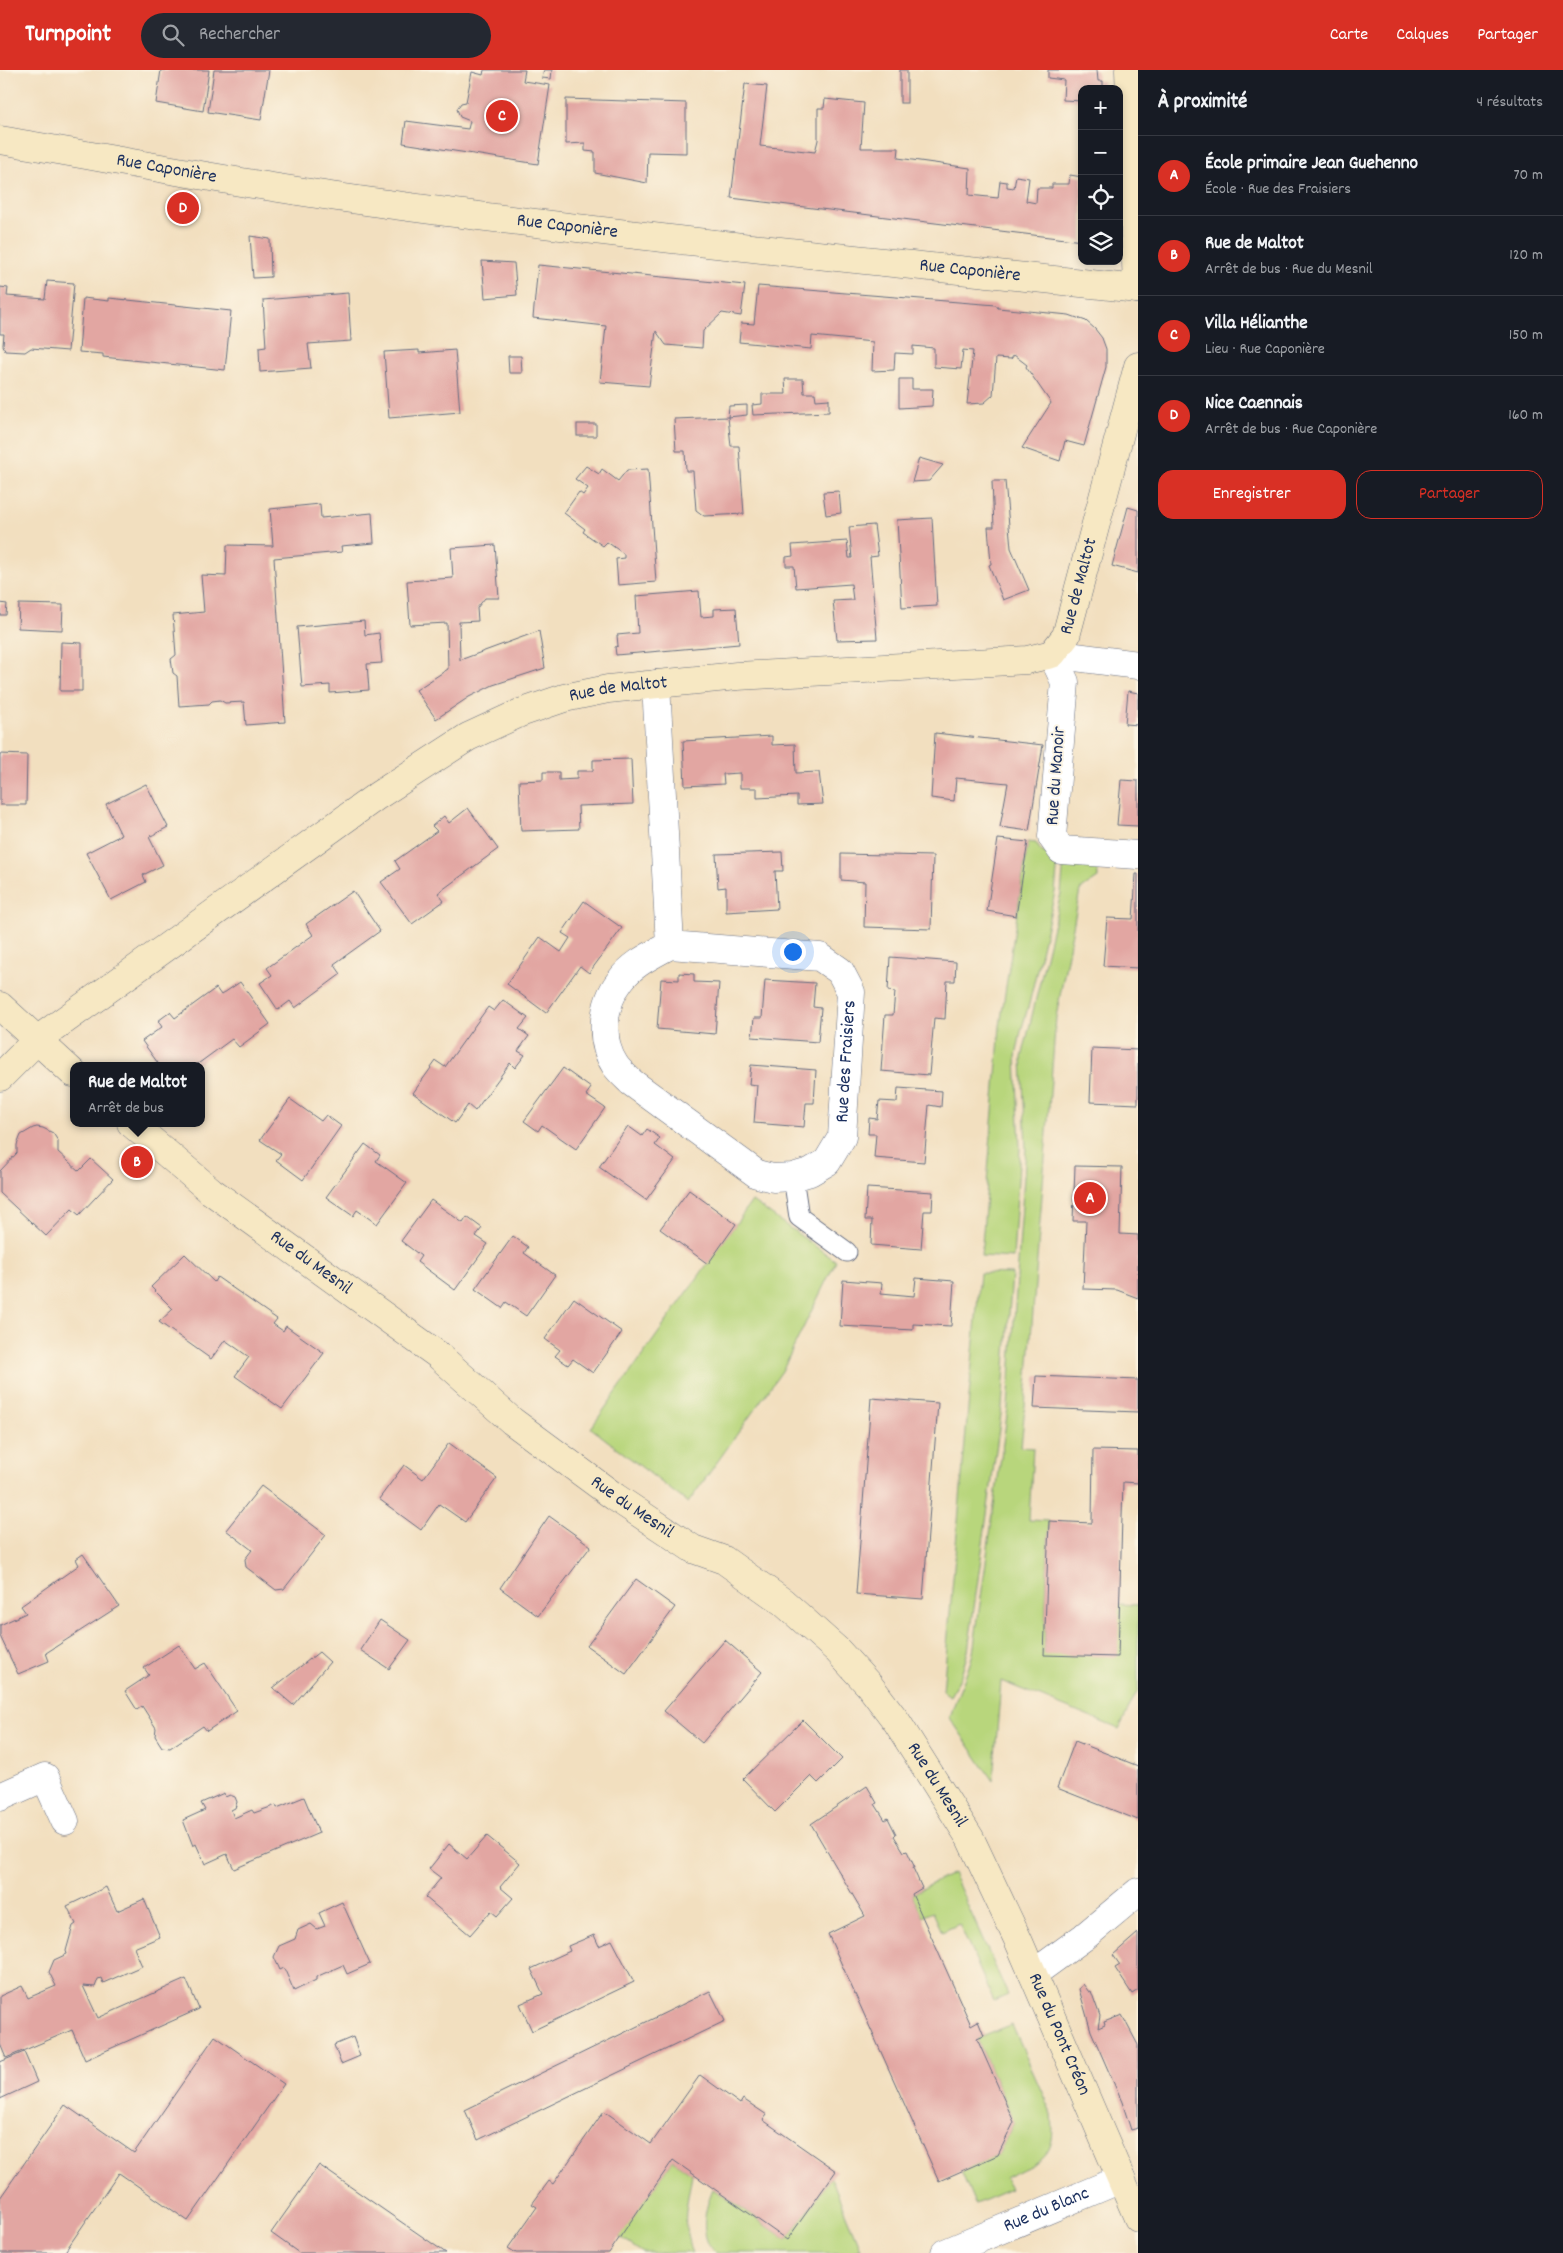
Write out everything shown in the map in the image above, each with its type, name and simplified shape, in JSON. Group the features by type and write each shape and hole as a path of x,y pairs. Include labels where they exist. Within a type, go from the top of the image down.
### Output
{"street":[{"path":"1129,70 1138,289"},
{"name":"Rue Caponière","path":"0,140 218,178 384,204 544,224 1138,289"},
{"name":"Rue de Maltot","path":"0,1077 37,1040 377,796 468,737 520,713 564,698 608,689 737,676 1027,660 1052,654 1066,636 1138,366"},
{"path":"1052,654 1138,666"},
{"name":"Rue du Manoir","path":"1052,654 1064,682 1052,837 1061,850 1138,855"},
{"path":"656,684 670,945"},
{"name":"Rue des Fraisiers","path":"670,945 820,957 840,971 851,992 842,1137 827,1162 810,1172 794,1177 773,1178 757,1174 631,1082 615,1065 605,1038 607,1005 620,981 638,963 670,945"},
{"path":"0,1006 70,1069"},
{"name":"Rue du Mesnil","path":"137,1127 211,1191 438,1355 512,1421 615,1496 693,1549 724,1560 783,1602 838,1650 897,1722 970,1838 1033,1974"},
{"path":"0,1797 44,1777 65,1821"},
{"name":"Rue du Pont Créon","path":"1138,1892 1084,1937 1033,1974 1138,2218"},
{"name":"Rue du Blanc","path":"945,2253 1121,2179"}],"lane":[{"path":"794,1177 799,1217 847,1252"}],"green space":[{"path":"1028,842 1036,843 1041,851 1058,860 1055,892 1016,1057 1020,1148 1013,1258 981,1256 1000,1026"},
{"path":"1064,861 1097,862 1098,878 1080,890 1056,1017 1021,1447 1033,1448 1029,1520 1049,1521 1044,1654 1119,1604 1138,1605 1138,1689 1119,1729 1001,1681 993,1781 950,1718 973,1653 1008,1408 1026,1148 1022,1058 1061,893"},
{"path":"752,1201 836,1261 782,1371 688,1503 591,1428"},
{"path":"980,1273 1012,1274 1002,1407 968,1651 961,1676 950,1696 943,1691"},
{"path":"953,1873 1008,1995 994,2001 959,1924 942,1932 933,1912 922,1917 912,1894"},
{"path":"1012,2025 1052,2115 1052,2141 1044,2157 1005,2178 1011,2189 975,2204 961,2171 998,2155 1014,2122 977,2039"},
{"path":"673,2160 692,2174 686,2223 693,2253 643,2253 619,2237"},
{"path":"831,2178 860,2249 849,2253 715,2253 706,2239 706,2213 713,2189 787,2240"}],"building":[{"path":"161,70 209,70 203,111 156,103"},
{"path":"214,70 269,70 261,120 208,112"},
{"path":"484,70 525,70 523,81 550,85 538,164 403,143 406,121 468,129 470,121 460,117 457,109 461,103 466,102 472,72 483,75"},
{"path":"544,70 552,70 551,79 542,78"},
{"path":"900,70 907,70 907,103 900,103"},
{"path":"1048,70 1097,70 1098,81 1103,81 1103,85 1078,85 1078,101 1063,100 1064,80 1048,78"},
{"path":"745,84 767,86 760,146 815,152 818,140 818,108 824,108 825,99 864,103 861,148 899,148 898,158 970,168 969,195 998,198 1000,181 1007,182 1007,187 1014,188 1016,176 1029,178 1026,201 1036,203 1037,188 1052,188 1052,184 1069,184 1070,175 1078,176 1078,241 731,198"},
{"path":"566,99 686,103 686,153 648,152 647,183 595,173 595,152 585,151 585,143 566,144"},
{"path":"250,236 270,239 271,277 253,278"},
{"path":"482,261 514,263 517,295 485,298"},
{"path":"538,265 745,285 741,316 722,313 703,331 702,348 666,345 656,331 649,386 600,382 606,326 533,318"},
{"path":"47,281 74,283 68,351 31,348 25,352 5,351 3,345 4,334 0,334 0,287 8,288 7,296 45,299"},
{"path":"758,286 996,305 998,308 1069,315 1086,321 1102,338 1106,349 1106,367 1084,446 1065,441 1060,461 1022,448 1051,403 1026,367 1027,365 1014,355 1011,359 996,358 993,395 984,403 967,404 973,351 963,350 961,369 934,367 934,348 913,346 913,354 895,353 894,370 872,371 873,342 812,336 811,349 739,342 741,323 754,324"},
{"path":"348,293 351,341 308,344 311,368 260,372 259,348 266,347 263,300"},
{"path":"83,298 109,301 109,298 231,311 225,370 103,357 103,354 79,352"},
{"path":"419,350 419,353 455,350 460,412 389,418 384,352"},
{"path":"508,356 521,356 522,373 509,373"},
{"path":"785,379 803,379 804,393 815,393 816,400 829,399 829,412 753,415 752,405 762,404 762,394 786,394"},
{"path":"899,379 912,379 912,389 933,389 932,406 899,408"},
{"path":"747,405 747,415 728,417 729,406"},
{"path":"728,417 731,446 739,446 744,514 704,516 696,510 693,471 686,471 685,451 676,451 674,419"},
{"path":"577,424 596,424 596,436 577,436"},
{"path":"919,458 943,465 929,481 912,482"},
{"path":"586,466 599,474 602,469 618,481 627,470 648,469 656,582 618,585 616,559 624,558 624,554 607,542 603,546 583,532 585,529 564,513 579,492 583,495 588,488 575,479"},
{"path":"992,481 1005,481 1011,548 1029,590 1003,600 989,565 991,564 988,527 994,527"},
{"path":"839,491 841,513 826,515 823,492"},
{"path":"320,504 321,518 372,513 374,543 341,546 342,552 274,558 285,722 246,725 244,702 225,703 220,700 212,701 209,704 179,706 177,676 173,673 171,659 176,655 173,615 204,612 201,575 226,576 227,545 273,546 270,509"},
{"path":"1128,507 1138,510 1138,573 1112,566"},
{"path":"932,518 937,606 902,608 897,520"},
{"path":"874,525 878,556 870,557 877,639 837,640 833,601 853,600 851,584 796,588 794,566 786,566 786,557 793,556 792,545 847,541 849,558 852,558 849,527"},
{"path":"495,545 499,598 485,598 477,608 478,621 459,622 460,660 539,631 545,668 493,685 469,697 436,719 416,690 448,669 447,623 410,625 407,581 453,578 451,548"},
{"path":"699,591 701,617 714,616 714,609 736,608 739,644 616,655 615,647 618,646 617,635 638,633 636,596"},
{"path":"0,603 7,604 6,615 0,615"},
{"path":"19,604 63,605 62,630 18,628"},
{"path":"364,621 365,635 379,633 382,663 367,664 369,690 330,693 330,685 302,687 297,627"},
{"path":"61,642 82,643 82,691 60,691"},
{"path":"1128,691 1138,693 1138,725 1125,724"},
{"path":"935,733 1043,745 1029,831 1000,827 1008,783 956,778 954,801 931,798"},
{"path":"772,736 772,745 795,744 796,773 819,772 823,804 797,805 797,796 757,798 757,788 740,788 740,773 723,774 724,784 685,786 683,741"},
{"path":"0,754 27,755 26,805 0,805"},
{"path":"631,759 633,804 578,806 579,829 521,831 519,781 543,780 543,772 559,772 559,780 577,779 577,771 593,771 593,760"},
{"path":"1121,780 1138,781 1138,826 1117,825"},
{"path":"146,784 168,827 149,837 163,865 143,875 146,882 111,900 86,853 121,835 106,804"},
{"path":"468,808 498,849 438,893 444,901 412,924 381,882 400,869 395,861 437,831 432,826 444,816 449,823"},
{"path":"998,839 1028,842 1016,916 987,911"},
{"path":"782,852 783,871 775,871 777,909 726,912 726,887 718,888 716,854"},
{"path":"841,854 933,856 931,929 864,927 865,882 841,880"},
{"path":"1136,874 1138,874 1138,968 1103,966 1107,918 1133,919"},
{"path":"353,891 380,931 334,964 341,974 295,1008 290,1001 278,1010 260,983 272,975 267,968 313,935 306,924"},
{"path":"584,901 622,928 589,973 580,966 546,1013 507,984 540,937 561,952 570,938 562,933"},
{"path":"890,957 956,962 955,981 947,981 945,1019 934,1018 929,1075 881,1071 885,1015 893,1015 895,992 888,991"},
{"path":"679,973 694,974 694,982 719,983 715,1034 657,1029 661,979 679,980"},
{"path":"765,980 815,983 813,1007 821,1008 818,1042 752,1037 754,1018 762,1018"},
{"path":"240,982 270,1024 239,1047 232,1039 200,1062 157,1062 142,1041 162,1027 158,1021 170,1012 175,1018 216,988 221,995"},
{"path":"503,1000 528,1018 519,1029 529,1036 518,1051 525,1055 515,1068 510,1063 475,1111 468,1105 455,1123 413,1093 436,1061 445,1067 488,1007 494,1011"},
{"path":"1092,1048 1138,1050 1138,1104 1090,1102"},
{"path":"751,1065 816,1070 814,1103 806,1103 804,1127 754,1123 757,1085 749,1084"},
{"path":"563,1068 591,1088 586,1095 605,1108 576,1149 542,1125 538,1131 524,1121"},
{"path":"898,1088 942,1091 941,1107 929,1105 924,1162 874,1158 876,1134 868,1134 869,1118 877,1119 879,1101 897,1102"},
{"path":"290,1099 321,1121 326,1115 341,1126 303,1180 276,1160 281,1154 260,1140"},
{"path":"628,1126 642,1136 647,1129 660,1138 655,1145 675,1160 646,1200 599,1167"},
{"path":"37,1127 53,1133 58,1141 58,1152 79,1171 91,1159 113,1179 79,1215 72,1209 46,1236 0,1193 0,1171 17,1153 17,1145 21,1135"},
{"path":"365,1144 380,1155 376,1161 407,1183 377,1224 357,1210 353,1216 326,1197"},
{"path":"1075,1166 1122,1167 1120,1234 1138,1235 1138,1298 1117,1290 1083,1289 1086,1221 1073,1221"},
{"path":"867,1188 933,1192 932,1211 924,1211 921,1249 871,1245 872,1220 865,1220"},
{"path":"689,1190 736,1224 708,1264 660,1229"},
{"path":"431,1200 463,1223 467,1217 482,1228 476,1236 488,1244 455,1290 417,1262 421,1256 401,1241"},
{"path":"513,1236 528,1247 524,1253 555,1275 526,1316 506,1302 502,1308 475,1289"},
{"path":"185,1254 214,1282 217,1277 277,1319 273,1324 283,1331 286,1326 324,1353 282,1409 235,1376 249,1357 225,1340 211,1359 159,1322 173,1309 151,1287"},
{"path":"916,1278 954,1281 951,1326 913,1324 913,1330 840,1326 843,1280 882,1283 881,1293 914,1296"},
{"path":"574,1298 622,1332 593,1373 573,1359 568,1365 555,1356 560,1350 545,1339"},
{"path":"1036,1376 1138,1380 1138,1412 1034,1408"},
{"path":"871,1398 938,1403 923,1599 856,1594"},
{"path":"449,1443 497,1478 465,1522 439,1504 421,1530 379,1499 404,1465 423,1479"},
{"path":"1093,1450 1138,1451 1138,1483 1123,1482 1118,1657 1044,1655 1049,1521 1092,1523"},
{"path":"261,1486 326,1535 284,1589 276,1590 246,1567 245,1559 252,1550 226,1530"},
{"path":"549,1516 591,1546 538,1616 500,1588"},
{"path":"83,1554 119,1606 46,1653 49,1661 18,1674 0,1636 0,1625 26,1613 21,1606 79,1565 76,1559"},
{"path":"636,1579 675,1607 626,1674 587,1646"},
{"path":"380,1620 410,1640 389,1669 360,1650"},
{"path":"725,1640 762,1672 702,1743 664,1711"},
{"path":"179,1645 195,1669 205,1663 237,1711 207,1731 203,1726 170,1748 162,1747 155,1736 156,1728 142,1706 137,1710 125,1691 149,1675 144,1668"},
{"path":"319,1652 330,1662 293,1705 273,1688"},
{"path":"803,1720 842,1759 818,1783 811,1776 775,1812 743,1779"},
{"path":"1075,1741 1138,1766 1138,1820 1057,1788"},
{"path":"867,1786 877,1803 875,1804 885,1820 888,1818 896,1834 894,1836 904,1852 907,1851 915,1868 913,1868 922,1888 912,1894 971,2025 978,2021 984,2036 977,2039 1014,2122 998,2155 939,2181 828,1934 865,1916 811,1824"},
{"path":"224,1793 225,1797 230,1795 235,1797 237,1802 235,1808 231,1810 234,1818 252,1810 254,1813 276,1805 277,1808 304,1797 319,1833 234,1869 227,1854 205,1864 196,1844 193,1846 183,1820 205,1810 201,1803"},
{"path":"487,1836 520,1863 500,1887 513,1898 497,1916 491,1911 470,1935 425,1897 441,1878 429,1869 449,1844 467,1859"},
{"path":"106,1887 117,1911 144,1899 160,1937 134,1948 142,1966 103,1983 101,1978 98,1979 95,1987 83,1986 98,2018 186,1979 199,2009 85,2060 72,2030 6,2058 0,2044 0,1996 22,1986 28,1998 56,1986 49,1972 54,1960 67,1954 66,1951 73,1926 76,1924 67,1906"},
{"path":"342,1902 370,1964 347,1974 343,1965 316,1977 316,1980 294,1991 284,1968 280,1970 274,1957 279,1946 295,1939 298,1930 311,1924 317,1929 325,1926 319,1913"},
{"path":"1138,1933 1138,1990 1132,1994 1115,1968 1120,1965 1113,1955"},
{"path":"594,1935 599,1946 612,1940 634,1982 532,2031 520,2004 543,1994 531,1969 570,1951 568,1946"},
{"path":"1083,1984 1089,1992 1091,1991 1100,2016 1098,2028 1105,2025 1104,2022 1122,2015 1138,2045 1138,2128 1131,2130 1122,2102 1091,2031 1079,1989"},
{"path":"710,1991 725,2021 478,2140 465,2110"},
{"path":"215,2036 284,2084 188,2221 119,2173 64,2253 0,2253 0,2198 65,2105 134,2153"},
{"path":"353,2037 360,2056 341,2064 334,2045"},
{"path":"24,2052 37,2082 0,2099 0,2062"},
{"path":"700,2075 740,2104 743,2099 767,2115 763,2120 836,2171 787,2240 673,2160 609,2253 516,2253 508,2248 537,2207 532,2204 549,2181 553,2184 604,2111 651,2144"},
{"path":"319,2165 446,2253 299,2253 271,2233"}],"place":[{"name":"Villa Hélianthe","path":"502,116"},
{"name":"Nice Caennais","path":"183,208"},
{"name":"Rue de Maltot","path":"137,1162"},
{"name":"École primaire Jean Guehenno","path":"1090,1198"}]}
